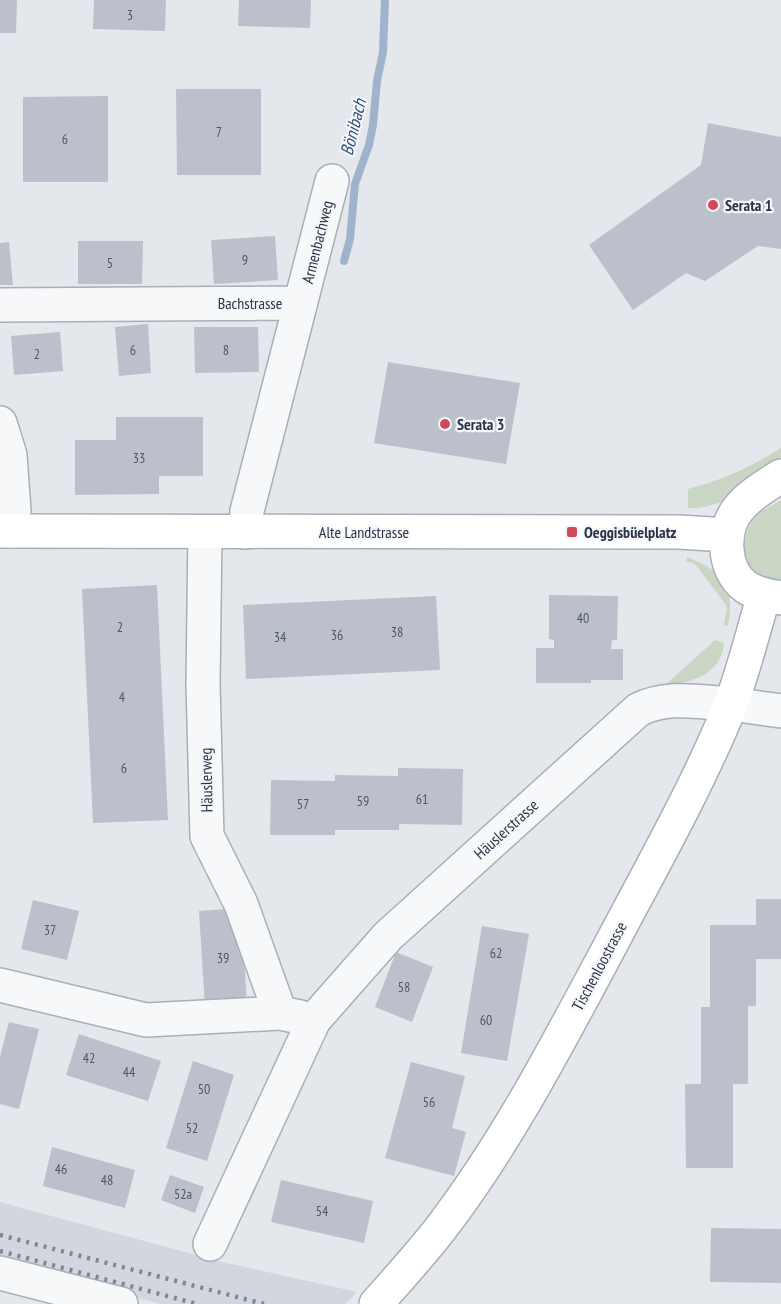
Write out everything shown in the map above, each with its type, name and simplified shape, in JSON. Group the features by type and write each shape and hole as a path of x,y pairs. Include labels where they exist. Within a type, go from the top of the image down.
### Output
{"main road":[{"path":"773,597 745,587 733,572 727,553 727,536 740,507 781,476"},
{"name":"Alte Landstrasse","path":"7,531 680,532 727,536"},
{"name":"Tischenloostrasse","path":"376,1304 442,1227 475,1180 578,1006 712,748 773,597"}],"street":[{"name":"Armenbachweg","path":"300,303 332,181"},
{"name":"Bachstrasse","path":"0,305 300,303 247,511 245,532"},
{"path":"0,423 10,455 14,511 7,531"},
{"name":"Häuslerweg","path":"205,532 203,684 207,836 241,904 280,1013"},
{"name":"Häuslerstrasse","path":"210,1244 314,1020 388,936 638,710 665,700 731,704 781,711"},
{"path":"0,986 147,1020 280,1013 314,1020"},
{"path":"0,1273 121,1304"}],"shaded area":[{"path":"0,1202 218,1261 357,1292 345,1304 161,1304 0,1262"}],"green space":[{"path":"781,448 781,463 749,486 726,500 688,508 688,489 736,472"},
{"path":"781,500 781,582 766,579 752,570 746,556 745,540 754,519"},
{"path":"687,557 710,568 724,582 730,600 728,626 724,625 726,605 695,564 686,561"},
{"path":"715,640 724,643 722,654 711,670 694,679 664,686"}],"building":[{"path":"0,0 17,0 16,33 0,33"},
{"path":"94,0 166,0 165,31 93,29"},
{"path":"239,0 311,0 310,28 238,26"},
{"path":"176,89 261,89 261,175 177,175"},
{"path":"108,96 108,182 23,182 23,97"},
{"name":"Serata 1","path":"708,123 781,137 781,249 758,246 705,281 686,273 633,310 589,245 701,165"},
{"path":"275,236 278,280 214,284 211,240"},
{"path":"78,241 143,241 142,284 78,284"},
{"path":"9,242 13,285 0,285 0,243"},
{"path":"148,324 151,373 119,376 115,327"},
{"path":"194,327 258,327 259,372 195,373"},
{"path":"60,332 63,371 14,375 11,336"},
{"name":"Serata 3","path":"388,362 520,383 506,464 374,443"},
{"path":"116,417 203,417 203,476 159,476 159,494 75,495 75,440 116,440"},
{"path":"157,585 168,820 93,823 82,589"},
{"path":"549,595 618,596 617,640 612,640 611,649 623,649 623,680 591,680 591,683 536,683 536,648 554,648 554,640 549,639"},
{"path":"436,596 440,670 246,679 243,605"},
{"path":"398,768 463,769 462,825 399,824 399,830 335,830 335,835 270,835 271,780 335,781 335,775 398,776"},
{"path":"756,899 781,899 781,959 756,959 756,1006 748,1006 748,1084 733,1084 733,1168 686,1168 685,1084 701,1084 701,1007 710,1007 710,925 756,925"},
{"path":"33,900 79,911 67,960 21,949"},
{"path":"241,908 247,1005 205,1008 199,911"},
{"path":"482,926 529,934 507,1061 461,1053"},
{"path":"396,952 433,967 412,1022 375,1007"},
{"path":"9,1022 39,1029 19,1109 0,1104 0,1057"},
{"path":"79,1034 161,1061 148,1101 66,1075"},
{"path":"193,1061 234,1075 207,1161 166,1148"},
{"path":"411,1062 465,1076 452,1128 466,1132 454,1176 385,1158"},
{"path":"52,1147 135,1170 125,1208 43,1186"},
{"path":"170,1175 204,1187 195,1213 161,1200"},
{"path":"281,1180 373,1201 364,1243 271,1222"},
{"path":"711,1228 781,1229 781,1283 710,1282"}],"waterway":[{"name":"Bönibach","path":"344,261 350,239 355,184 369,145 373,125 377,81 383,52 385,0"}],"railway":[{"path":"0,1235 264,1304"},
{"path":"0,1251 197,1304"}],"place":[{"name":"Serata 1","path":"713,205"},
{"name":"Serata 3","path":"445,424"},
{"name":"Oeggisbüelplatz","path":"572,532"}]}
